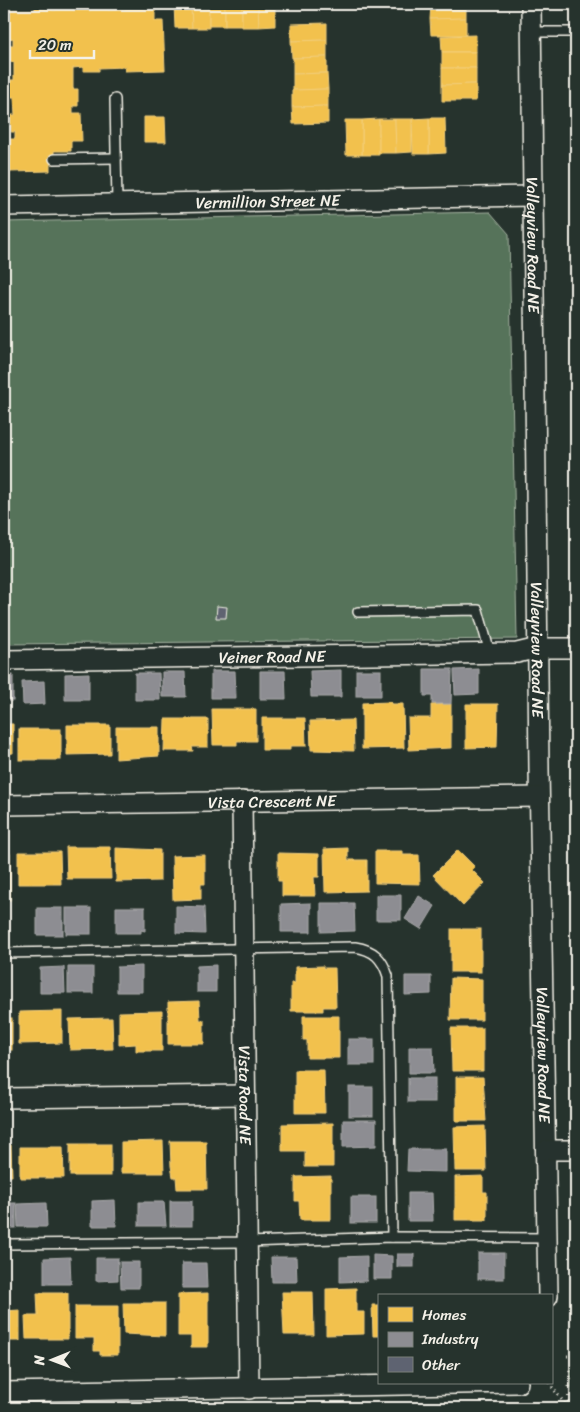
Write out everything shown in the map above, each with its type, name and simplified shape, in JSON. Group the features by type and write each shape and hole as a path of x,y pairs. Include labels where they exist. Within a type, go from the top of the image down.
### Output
{"street":[{"name":"Valleyview Road NE","path":"531,4 532,196 548,1294"},
{"name":"Vermillion Street NE","path":"4,206 532,196"},
{"name":"Veiner Road NE","path":"4,660 517,653 538,648 576,648"},
{"name":"Vista Crescent NE","path":"4,805 540,797"},
{"name":"Vista Road NE","path":"242,801 249,1388"},
{"path":"4,1098 245,1095"},
{"path":"546,1150 576,1150"},
{"path":"4,1392 464,1384"}],"lane":[{"path":"532,32 576,32"},
{"path":"115,99 117,203"},
{"path":"54,159 116,158"},
{"path":"358,612 478,610 490,653"},
{"path":"4,953 356,947 368,949 377,955 385,966 388,976 392,1237"},
{"path":"4,1244 247,1242 392,1237 547,1238"}],"path":[{"path":"568,1408 570,1368"},
{"path":"550,1384 568,1408"}],"green space":[{"path":"490,212 509,234 517,639 4,644 4,222"},
{"path":"571,1370 576,1370 576,1408 470,1408 573,1402"}],"building: Homes":[{"path":"174,4 191,4 192,28 175,28"},
{"path":"191,4 209,4 209,28 192,28"},
{"path":"209,4 225,4 225,26 209,26"},
{"path":"225,4 242,4 242,26 225,26"},
{"path":"242,4 258,4 259,27 242,27"},
{"path":"258,4 275,4 275,26 259,27"},
{"path":"431,4 466,4 466,18 430,19"},
{"path":"126,5 143,5 143,9 155,9 155,21 163,21 165,70 125,71 125,67 99,68 99,71 83,71 83,67 73,68 73,89 78,89 78,106 73,106 73,113 81,113 82,141 71,141 71,151 54,151 54,164 50,164 50,171 10,172 10,139 15,139 15,132 11,132 10,115 15,115 14,97 10,97 10,80 14,80 14,62 10,62 10,45 13,45 13,38 9,39 8,10 35,10 35,7 52,6 52,10 56,10 56,7 72,6 73,10 91,10 91,6 108,6 108,10 126,9"},
{"path":"466,18 466,35 431,35 430,19"},
{"path":"327,23 327,40 291,41 291,24"},
{"path":"476,35 476,52 442,52 441,36"},
{"path":"327,40 327,57 292,58 291,41"},
{"path":"442,52 476,52 476,68 442,68"},
{"path":"327,57 327,73 293,74 293,58"},
{"path":"442,68 476,68 476,84 442,85"},
{"path":"327,73 328,89 293,90 293,74"},
{"path":"476,84 476,101 442,101 442,85"},
{"path":"328,89 328,106 292,107 292,90"},
{"path":"328,106 328,123 293,124 292,107"},
{"path":"144,117 165,117 166,142 144,142"},
{"path":"429,118 445,118 446,153 429,154"},
{"path":"429,118 429,154 413,154 412,119"},
{"path":"379,119 379,155 362,155 362,120"},
{"path":"379,119 395,119 396,153 379,153"},
{"path":"395,119 412,119 412,152 396,153"},
{"path":"345,120 362,120 362,155 346,155"},
{"path":"391,702 391,704 403,704 404,748 362,749 362,703"},
{"path":"451,704 451,748 409,750 408,718 431,718 431,705"},
{"path":"466,704 498,704 497,747 466,748"},
{"path":"212,709 256,709 256,741 237,741 237,745 213,745"},
{"path":"262,718 305,718 306,746 290,746 290,750 262,750"},
{"path":"165,719 208,719 208,747 192,747 193,751 164,751"},
{"path":"353,720 354,751 311,750 310,721"},
{"path":"4,724 13,724 13,753 4,754"},
{"path":"67,725 110,725 110,754 67,755"},
{"path":"116,727 159,727 159,756 116,759"},
{"path":"19,729 61,729 61,760 19,760"},
{"path":"66,847 110,847 111,879 67,879"},
{"path":"116,848 160,850 160,881 116,882"},
{"path":"348,848 348,860 367,860 367,891 325,892 324,849"},
{"path":"458,850 475,867 472,870 485,883 463,906 433,875"},
{"path":"375,851 403,851 403,855 419,855 420,884 375,883"},
{"path":"18,852 60,852 61,884 18,884"},
{"path":"278,853 319,854 319,877 314,877 315,896 282,896 282,881 278,881"},
{"path":"4,854 10,854 10,900 4,900"},
{"path":"205,855 205,884 201,884 201,899 173,900 172,856"},
{"path":"451,929 481,929 481,972 451,972"},
{"path":"323,966 323,968 335,968 336,1007 323,1007 323,1011 291,1011 291,983 295,983 295,967"},
{"path":"451,978 482,979 482,1020 450,1020"},
{"path":"199,1001 200,1020 204,1020 204,1044 168,1044 168,1002"},
{"path":"62,1011 62,1043 19,1044 19,1012"},
{"path":"162,1011 162,1051 136,1051 136,1044 119,1045 119,1012"},
{"path":"303,1016 339,1016 339,1058 307,1058 307,1040 303,1040"},
{"path":"4,1018 12,1018 12,1050 4,1050"},
{"path":"112,1018 113,1049 70,1050 69,1019"},
{"path":"451,1028 483,1028 483,1071 452,1071"},
{"path":"295,1070 324,1070 325,1113 295,1113"},
{"path":"456,1077 483,1077 486,1121 456,1121"},
{"path":"333,1123 333,1167 305,1167 305,1151 282,1151 282,1124"},
{"path":"485,1126 486,1171 455,1171 454,1127"},
{"path":"163,1141 164,1173 121,1173 121,1142"},
{"path":"170,1141 206,1141 207,1189 177,1189 176,1177 173,1177 171,1166"},
{"path":"70,1144 111,1144 111,1176 70,1176"},
{"path":"4,1145 11,1145 12,1176 4,1176"},
{"path":"20,1147 63,1147 64,1178 20,1178"},
{"path":"331,1176 331,1220 300,1220 299,1201 295,1201 295,1177"},
{"path":"483,1176 483,1192 487,1192 487,1220 455,1220 455,1177"},
{"path":"356,1288 356,1312 364,1312 364,1334 326,1335 326,1289"},
{"path":"282,1292 313,1292 314,1335 284,1335"},
{"path":"37,1293 68,1293 68,1339 26,1339 25,1316 38,1316"},
{"path":"208,1293 208,1347 191,1347 191,1336 178,1336 178,1294"},
{"path":"123,1303 165,1303 165,1336 124,1334"},
{"path":"372,1305 378,1305 378,1336 373,1336"},
{"path":"75,1306 118,1306 118,1355 100,1355 100,1351 94,1351 94,1338 75,1338"},
{"path":"20,1310 20,1341 4,1341 4,1311"}],"building: Industry":[{"path":"424,669 452,669 451,704 432,704 432,696 424,696"},
{"path":"479,669 479,694 455,695 454,670"},
{"path":"341,670 341,697 311,697 310,671"},
{"path":"356,670 381,670 381,696 356,696"},
{"path":"211,671 235,671 236,698 211,698"},
{"path":"260,671 285,671 286,699 260,699"},
{"path":"162,672 185,672 186,697 162,697"},
{"path":"89,673 89,700 65,700 65,674"},
{"path":"135,673 159,673 160,700 135,700"},
{"path":"4,675 13,675 13,701 4,701"},
{"path":"44,681 45,704 23,705 22,682"},
{"path":"376,895 401,895 401,920 376,920"},
{"path":"419,896 435,906 421,929 405,919"},
{"path":"311,903 311,932 281,932 281,904"},
{"path":"321,903 354,903 355,931 321,932"},
{"path":"176,906 204,907 205,934 176,933"},
{"path":"116,907 145,907 145,931 141,930 141,933 116,933"},
{"path":"37,908 63,908 63,935 37,935"},
{"path":"66,908 91,908 91,934 66,934"},
{"path":"216,965 216,992 197,992 197,966"},
{"path":"142,966 142,992 117,992 117,967"},
{"path":"64,967 65,993 40,993 40,968"},
{"path":"68,967 93,967 93,993 68,993"},
{"path":"405,976 431,976 431,994 405,995"},
{"path":"348,1039 374,1039 374,1065 348,1065"},
{"path":"409,1047 433,1047 434,1073 409,1073"},
{"path":"408,1078 435,1078 435,1102 408,1102"},
{"path":"349,1087 373,1087 373,1116 349,1116"},
{"path":"343,1120 376,1120 376,1146 343,1147"},
{"path":"408,1149 446,1149 446,1172 407,1171"},
{"path":"408,1193 432,1193 433,1221 408,1221"},
{"path":"351,1197 376,1197 376,1223 351,1223"},
{"path":"115,1200 116,1226 92,1226 92,1201"},
{"path":"170,1201 192,1201 192,1226 170,1226"},
{"path":"139,1202 164,1202 166,1226 139,1226"},
{"path":"4,1203 16,1203 16,1228 4,1228"},
{"path":"46,1203 47,1227 18,1227 17,1204"},
{"path":"478,1253 504,1253 504,1279 478,1279"},
{"path":"397,1254 414,1254 414,1267 397,1267"},
{"path":"373,1255 392,1256 392,1279 373,1279"},
{"path":"367,1256 367,1281 340,1282 340,1257"},
{"path":"70,1257 71,1284 44,1284 44,1258"},
{"path":"271,1257 296,1257 297,1282 272,1282"},
{"path":"96,1258 118,1258 118,1280 96,1281"},
{"path":"120,1262 139,1262 139,1288 121,1288"},
{"path":"182,1263 206,1263 207,1288 182,1288"}],"building: Other":[{"path":"217,606 227,607 226,618 216,618"}]}
